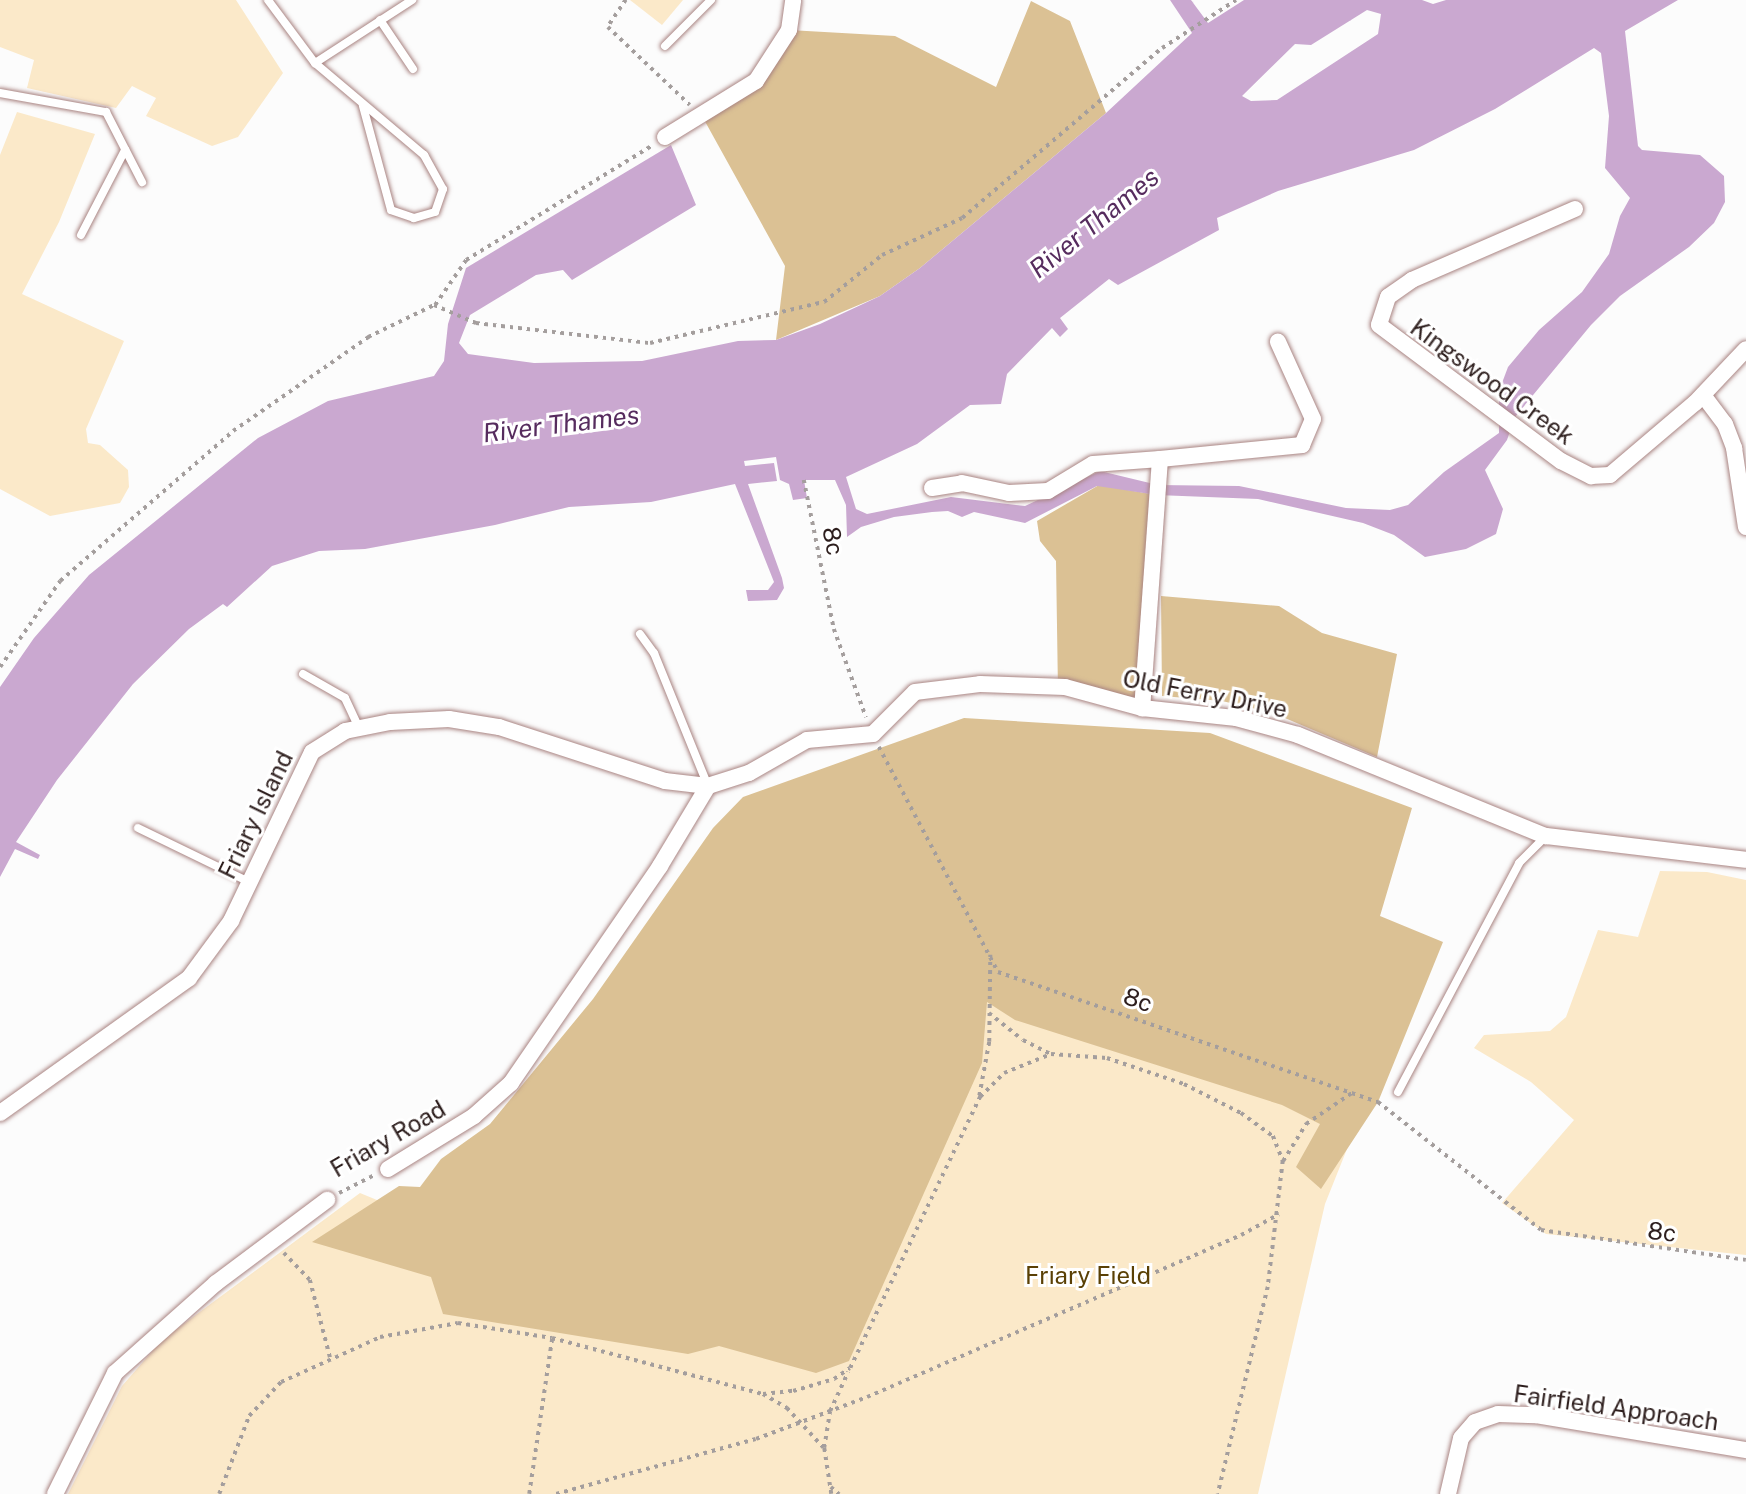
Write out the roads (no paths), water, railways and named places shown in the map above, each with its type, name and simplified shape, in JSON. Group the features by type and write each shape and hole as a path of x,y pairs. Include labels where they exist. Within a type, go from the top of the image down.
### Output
{"street":[{"path":"665,137 756,82 789,30 793,0"},
{"name":"Kingswood Creek","path":"1576,209 1412,280 1388,297 1379,325 1518,430 1591,476 1610,475 1703,395 1746,349"},
{"path":"932,488 962,483 1009,493 1048,491 1093,464 1302,445 1313,419 1278,342"},
{"path":"1703,395 1725,424 1734,448 1746,527"},
{"path":"1142,708 1160,459"},
{"name":"Old Ferry Drive","path":"708,786 749,773 807,740 873,734 915,692 980,684 1065,687 1142,708 1236,718 1298,735 1546,836 1746,860"},
{"name":"Friary Island","path":"0,1113 189,978 230,921 312,752 359,729 390,722 449,719 499,727 665,781 708,786"},
{"name":"Friary Road","path":"387,1169 474,1116 511,1083 660,866 708,786"},
{"name":"Friary Road","path":"55,1494 115,1373 216,1283 327,1200"},
{"name":"Fairfield Approach","path":"1448,1494 1461,1438 1475,1422 1499,1414 1536,1415 1746,1450"}],"lane":[{"path":"268,0 314,63 408,141 438,175 443,189 435,212 414,219 391,210 363,106"},
{"path":"314,63 412,0"},
{"path":"665,46 710,0"},
{"path":"380,20 413,69"},
{"path":"0,93 106,113 142,182"},
{"path":"81,235 125,150"},
{"path":"640,634 654,653 708,786"},
{"path":"303,674 345,698 359,729"},
{"path":"138,828 249,883"},
{"path":"1398,1092 1519,863 1546,836"}],"water":[{"name":"River Thames","path":"1170,0 1191,0 1208,23 1244,0 1422,0 1433,4 1446,0 1678,0 1625,31 1638,146 1642,150 1700,155 1724,176 1725,202 1714,223 1689,247 1620,296 1591,325 1515,417 1507,440 1485,470 1503,509 1496,534 1466,549 1425,557 1394,535 1363,523 1258,499 1157,495 1097,486 1025,523 974,512 962,517 948,511 932,512 894,517 861,527 847,537 846,505 835,480 804,480 807,498 793,500 789,484 780,480 776,457 744,461 745,466 774,463 777,481 748,484 782,578 784,588 777,600 748,601 746,590 768,590 774,582 735,484 651,502 569,507 495,525 365,549 319,551 272,566 227,607 223,604 189,629 133,684 57,780 16,842 40,855 38,859 15,849 0,877 0,687 34,638 89,575 258,438 328,401 434,376 444,361 448,324 466,268 671,145 696,205 572,280 563,270 536,275 470,315 459,343 468,354 534,363 642,361 738,341 776,340 820,324 880,296 920,268 1106,113 1192,33","holes":["1367,10 1381,14 1378,34 1277,100 1251,101 1242,96 1295,44 1311,45","1594,48 1601,53 1609,116 1605,168 1630,198 1620,216 1609,254 1582,292 1539,330 1508,367 1499,391 1499,433 1444,472 1408,505 1390,510 1346,508 1239,486 1158,485 1100,471 1025,506 951,497 867,514 856,509 846,477 917,444 970,405 1001,404 1007,374 1052,328 1060,337 1068,329 1060,318 1109,279 1118,285 1219,230 1217,218 1278,191 1414,150 1495,109"]}],"park label":[{"name":"Friary Field","path":"1088,1276"}]}
